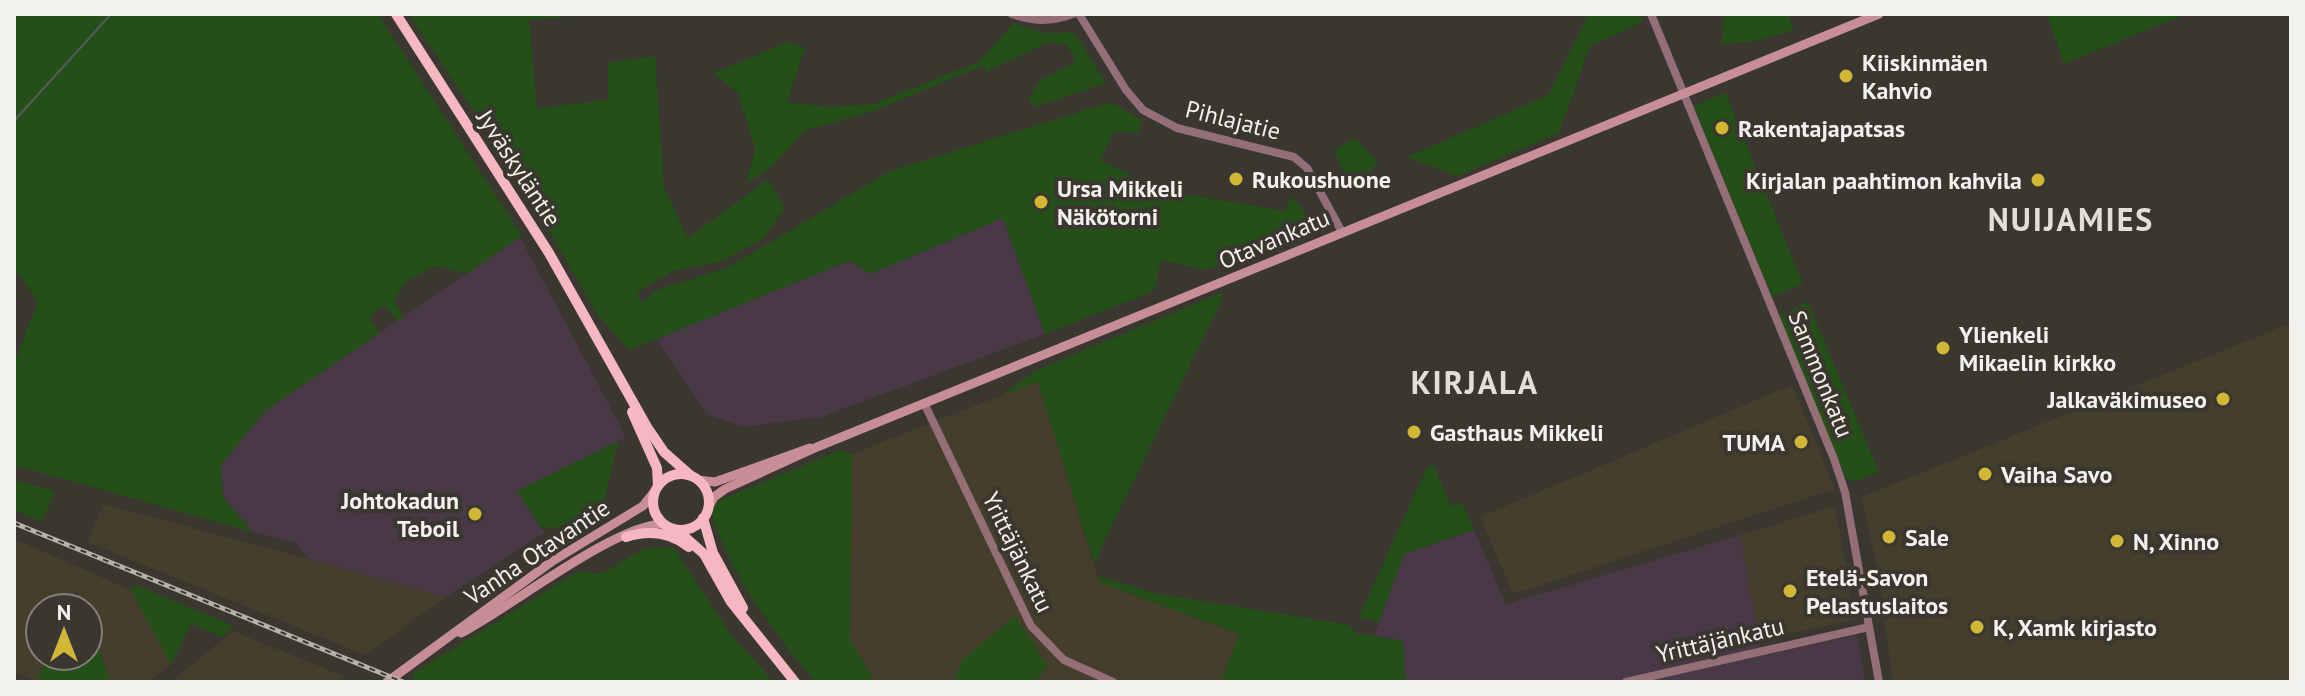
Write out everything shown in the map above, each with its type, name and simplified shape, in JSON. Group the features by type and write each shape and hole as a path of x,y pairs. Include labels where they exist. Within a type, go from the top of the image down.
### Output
{"highway":[{"name":"Jyväskyläntie","path":"396,14 549,253 664,452 694,477"},
{"name":"Jyväskyläntie","path":"602,348 659,473 656,490"},
{"path":"764,645 713,553 705,513 707,492 694,477 670,475 656,490 655,507 664,524 698,547 731,602 764,645 795,682"},
{"path":"677,530 693,528 705,513"},
{"path":"626,537 644,532 673,537 709,564"}],"main road":[{"name":"Otavankatu","path":"705,513 725,489 817,447 1879,14"},
{"name":"Otavankatu","path":"694,477 715,482 801,449 817,447"},
{"name":"Vanha Otavantie","path":"387,682 551,562 643,506 656,490"},
{"name":"Vanha Otavantie","path":"440,644 480,623 565,567 646,525 664,524"}],"street":[{"path":"1012,14 1030,21 1048,21 1073,14"},
{"name":"Pihlajatie","path":"1079,14 1126,90 1143,110 1177,128 1294,157 1307,168 1342,232"},
{"name":"Sammonkatu","path":"1651,14 1834,459 1845,492 1879,682"},
{"name":"Yrittäjänkatu","path":"925,405 1031,626 1064,660 1113,682"},
{"name":"Yrittäjänkatu","path":"1626,682 1869,627"}],"shaded area":[{"path":"1003,218 1045,334 821,417 743,427 707,414 656,337 850,261 870,274"},
{"path":"520,237 626,437 518,491 544,533 446,597 308,559 297,543 253,532 223,497 221,465 265,411"},
{"path":"2291,323 2291,682 1893,682 1878,573 1862,497"},
{"path":"1038,381 1099,582 1239,634 1221,682 1034,682 1048,666 963,659 953,682 875,682 850,640 852,454"},
{"path":"1792,385 1835,489 1513,594 1480,517"},
{"path":"103,504 446,597 365,655 88,542"},
{"path":"1835,506 1855,620 1759,640 1740,535"},
{"path":"1474,530 1506,604 1740,535 1762,655 1857,635 1865,682 1406,682 1402,641 1374,636 1404,554"},
{"path":"14,539 131,590 171,665 147,682 111,682 104,663 104,592 77,592 76,589 75,592 24,592 24,672 41,672 37,682 14,672"},
{"path":"233,631 343,676 341,682 170,682"}],"green space":[{"path":"14,14 378,14 522,236 468,273 434,266 406,281 394,301 404,316 398,321 384,306 375,310 370,319 380,333 265,411 221,465 223,497 253,532 14,465 14,363 38,302 14,267"},
{"path":"409,14 600,14 529,20 537,109 608,99 608,63 655,56 664,186 687,238 768,180 785,208 764,238 723,261 673,271 637,292 642,303 657,290 727,268 890,171 1111,102 1143,121 1137,133 1114,131 1100,160 1165,191 1285,211 1292,196 1317,228 1206,270 1161,260 1154,291 1045,334 1003,218 870,274 849,261 629,350 597,314 527,191"},
{"path":"1589,14 1638,14 1643,22 1590,46 1559,133 1457,176 1407,157 1549,95"},
{"path":"1724,14 1788,14 1794,30 1756,41 1722,44"},
{"path":"2047,14 2186,14 2064,64"},
{"path":"1014,23 1043,33 1074,32 1106,83 1035,107 1029,99 1040,80 1076,62 1067,44 1047,43 986,72 984,65 876,110 805,131 772,166 746,184 755,148 738,93 714,73 787,42 805,48 787,102 826,107 874,104 980,61"},
{"path":"1725,92 1803,284 1772,297 1694,106"},
{"path":"1355,138 1378,162 1353,191 1334,151"},
{"path":"1223,292 1094,563 1038,382 1001,396 1033,372"},
{"path":"1808,302 1879,472 1854,482 1846,478 1779,315"},
{"path":"618,441 604,501 557,528 540,527 517,491"},
{"path":"841,450 852,454 850,640 875,682 815,682 767,621 739,576 709,505"},
{"path":"1434,466 1451,506 1463,503 1474,530 1404,554 1379,622 1359,617 1427,467"},
{"path":"14,480 55,491 42,522 14,510"},
{"path":"645,548 674,548 731,635 774,682 412,680 415,672 579,571 601,574"},
{"path":"1098,576 1154,593 1350,625 1356,633 1403,641 1406,682 1221,682 1239,634 1099,582"},
{"path":"136,585 234,626 222,637 191,624 171,665 131,590"},
{"path":"1015,616 1048,666 1034,682 953,682 963,659"},
{"path":"104,663 111,682 37,682 41,672 104,672"}],"waterway":[{"path":"14,121 111,14"}],"railway":[{"path":"14,523 403,682"}],"place":[{"name":"Kiiskinmäen Kahvio","path":"1846,76"},
{"name":"Rakentajapatsas","path":"1722,128"},
{"name":"Rukoushuone","path":"1236,179"},
{"name":"Kirjalan paahtimon kahvila","path":"2038,180"},
{"name":"Ursa Mikkeli Näkötorni","path":"1041,202"},
{"name":"Ylienkeli Mikaelin kirkko","path":"1943,348"},
{"name":"Jalkaväkimuseo","path":"2223,399"},
{"name":"Gasthaus Mikkeli","path":"1414,432"},
{"name":"TUMA","path":"1801,442"},
{"name":"Vaiha Savo","path":"1985,474"},
{"name":"Johtokadun Teboil","path":"475,514"},
{"name":"Sale","path":"1889,537"},
{"name":"N, Xinno","path":"2117,541"},
{"name":"Etelä-Savon Pelastuslaitos","path":"1790,591"},
{"name":"K, Xamk kirjasto","path":"1977,627"}],"district":[{"name":"NUIJAMIES","path":"2071,219"},
{"name":"KIRJALA","path":"1475,382"}]}
